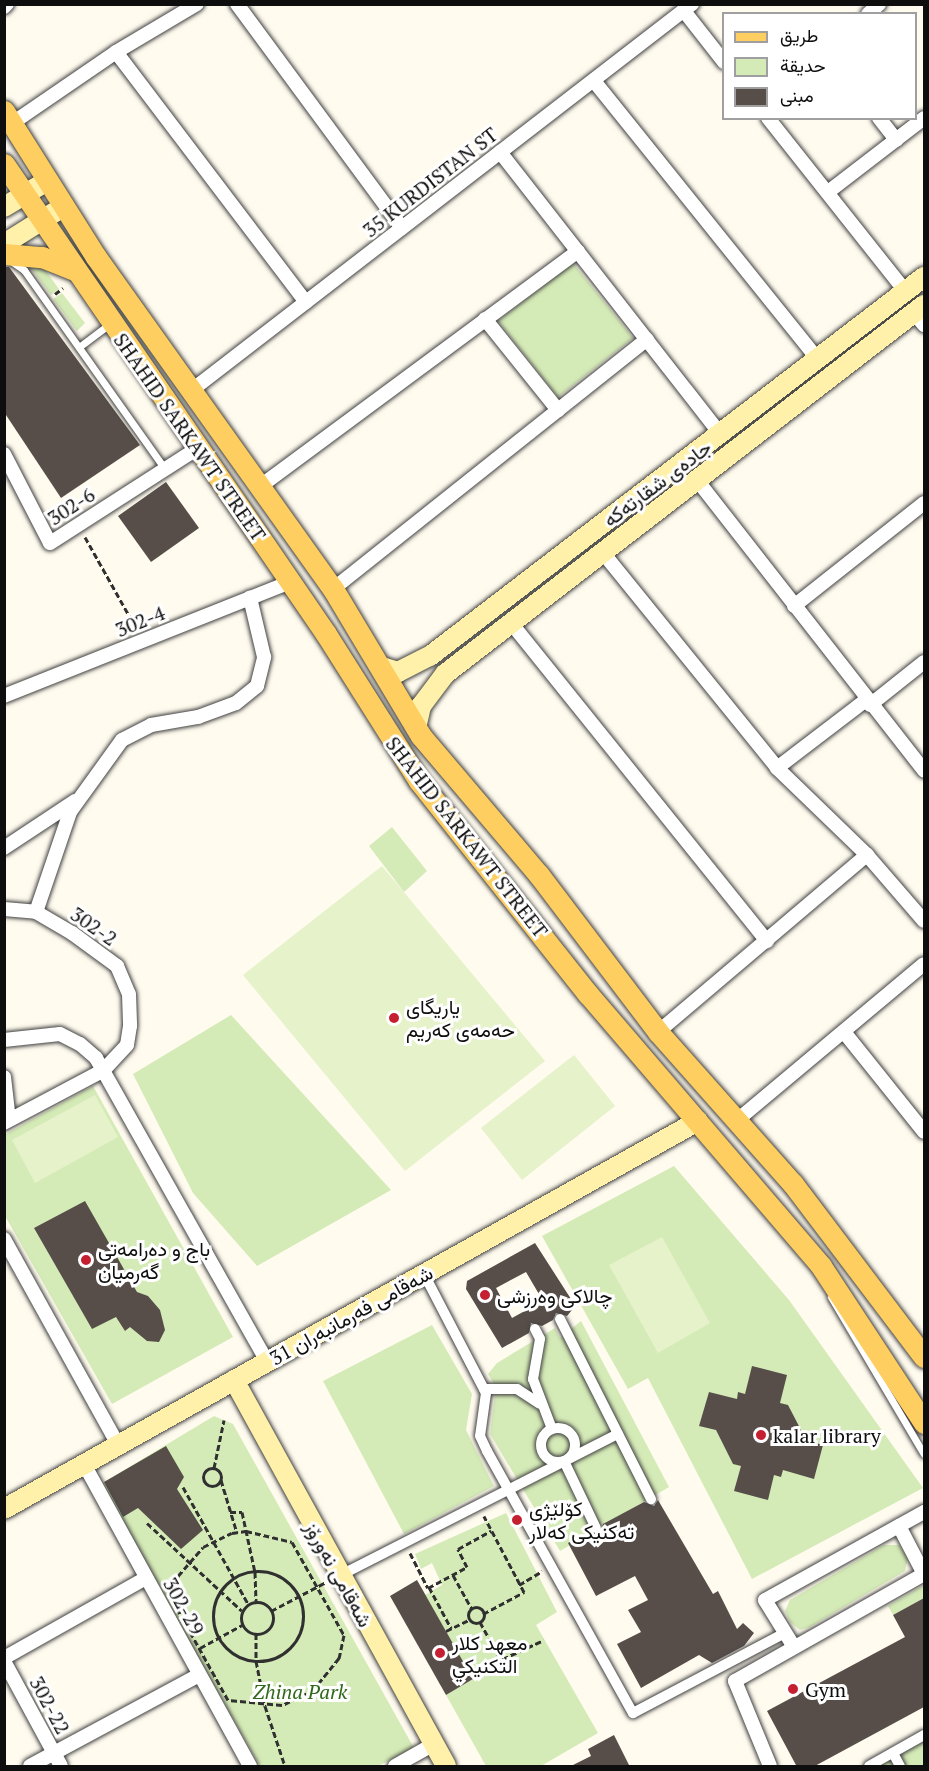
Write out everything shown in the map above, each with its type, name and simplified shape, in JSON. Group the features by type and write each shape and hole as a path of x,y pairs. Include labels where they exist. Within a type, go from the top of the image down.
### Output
{"main road":[{"name":"SHAHID SARKAWT STREET","path":"8,117 63,207 262,485 333,589 382,667 416,728 539,875 658,1032 735,1122 793,1184 924,1357"},
{"name":"SHAHID SARKAWT STREET","path":"4,164 290,582 419,781 588,994 821,1266 922,1411"},
{"path":"4,207 47,181"},
{"path":"4,244 63,207"},
{"path":"4,255 42,257 76,272"},
{"name":"جادەی شقارتەکە","path":"382,667 398,672 430,656 924,277"},
{"name":"جادەی شقارتەکە","path":"416,728 421,706 445,675 697,480 921,314"},
{"path":"430,656 445,675"},
{"name":"شەقامی فەرمانبەران 31","path":"4,1509 698,1121"},
{"name":"شەقامی نەورۆز","path":"234,1380 339,1576 447,1767"}],"street":[{"path":"8,117 197,4"},
{"path":"237,4 402,228"},
{"path":"688,8 722,60"},
{"name":"35 KURDISTAN ST","path":"192,390 688,8"},
{"path":"116,52 306,302"},
{"path":"594,81 817,358"},
{"path":"828,192 924,118"},
{"path":"770,120 905,291"},
{"path":"881,120 896,140"},
{"path":"500,153 721,435"},
{"path":"262,485 578,250"},
{"path":"485,319 558,410"},
{"path":"333,589 647,339"},
{"name":"302-6","path":"4,454 50,543 198,448"},
{"path":"697,480 924,771"},
{"path":"794,606 924,503"},
{"path":"604,554 777,768 867,855 924,921"},
{"name":"302-4","path":"4,696 290,582"},
{"path":"36,912 70,812 122,740 151,725 198,717 236,703 257,686 264,657 250,598"},
{"path":"512,624 767,941"},
{"path":"777,768 924,662"},
{"path":"4,848 80,798"},
{"path":"658,1032 867,855"},
{"name":"302-2","path":"4,909 36,912 72,933 117,966 129,994 127,1046 104,1070"},
{"path":"735,1122 924,964"},
{"path":"844,1032 924,1132"},
{"path":"4,1040 60,1034 80,1044 104,1070 267,1362"},
{"path":"4,1077 7,1122 104,1070"},
{"path":"4,1239 118,1445"},
{"path":"424,1274 484,1389 480,1436 633,1713 783,1634"},
{"path":"560,1319 651,1499"},
{"path":"535,1329 540,1339 533,1379 540,1404 552,1429"},
{"path":"484,1389 517,1389 540,1404"},
{"path":"552,1429 566,1429 574,1439 574,1452 564,1461 548,1459 542,1450 544,1435 552,1429"},
{"path":"339,1576 618,1434"},
{"path":"564,1461 596,1528"},
{"name":"302-29","path":"84,1464 146,1578 194,1651 200,1675 249,1767"},
{"path":"794,1647 783,1634 765,1600 924,1512"},
{"path":"770,1767 735,1681 924,1574 899,1526"},
{"path":"4,1659 146,1578"},
{"name":"302-22","path":"4,1659 61,1767"},
{"path":"30,1767 200,1675"},
{"path":"869,1767 924,1735"},
{"path":"395,1767 434,1744"},
{"path":"893,1753 900,1767"}],"lane":[{"path":"4,255 24,270 165,469"},
{"path":"78,347 111,323"},
{"path":"821,1266 835,1308 924,1454"}],"path":[{"path":"78,525 143,641"},
{"path":"224,1420 214,1468 220,1479 237,1533"},
{"path":"214,1468 206,1470 204,1480 211,1485 220,1479"},
{"path":"183,1487 248,1604"},
{"path":"479,1506 524,1592 483,1614 480,1622 501,1660"},
{"path":"231,1512 242,1512 255,1572 256,1601"},
{"path":"147,1522 219,1593 242,1611"},
{"path":"429,1587 467,1567 458,1549 492,1530"},
{"path":"246,1532 292,1542 344,1635 339,1658 314,1689 282,1705 265,1706 228,1700 194,1651 170,1596 188,1562 213,1541 246,1532"},
{"path":"405,1544 451,1628"},
{"path":"519,1585 551,1566"},
{"path":"255,1572 280,1577 298,1597 303,1614 295,1642 271,1660 256,1662 228,1650 219,1639 213,1611 219,1593 234,1578 255,1572"},
{"path":"453,1575 472,1609 469,1620"},
{"path":"272,1611 339,1576"},
{"path":"243,1625 242,1611 248,1604 256,1601"},
{"path":"256,1601 272,1611"},
{"path":"472,1609 479,1609 483,1614"},
{"path":"256,1634 270,1627 272,1611"},
{"path":"446,1631 469,1620 480,1622"},
{"path":"194,1651 243,1625"},
{"path":"243,1625 256,1634"},
{"path":"256,1634 256,1662 265,1706 285,1767"},
{"path":"470,1674 544,1640"}],"green space":[{"path":"573,263 633,338 558,397 498,321"},
{"path":"28,264 43,267 59,289 51,295"},
{"path":"62,293 85,323 77,331 53,299"},
{"path":"392,827 427,871 404,892 369,846"},
{"name":"یاریگای ‌حەمەی کەریم","path":"382,866 545,1061 405,1171 243,975"},
{"path":"231,1015 391,1190 257,1266 193,1193 133,1074"},
{"path":"574,1055 615,1106 522,1180 481,1128"},
{"path":"93,1086 233,1337 112,1404 5,1216 4,1135"},
{"path":"95,1095 118,1137 35,1183 12,1140"},
{"path":"674,1166 789,1300 923,1488 752,1579 648,1378 628,1389 542,1236"},
{"path":"662,1237 710,1323 658,1353 609,1265"},
{"path":"581,1321 669,1487 560,1551 490,1434 496,1387 488,1374 497,1363 555,1328 560,1338"},
{"path":"432,1325 472,1394 466,1430 494,1486 404,1534 323,1381"},
{"name":"Zhina Park","path":"214,1416 233,1424 414,1748 378,1766 260,1766 101,1484"},
{"path":"506,1513 557,1612 536,1625 598,1733 541,1766 486,1766 446,1695 473,1679 425,1595 442,1585 432,1563 421,1569 415,1554"},
{"path":"884,1545 899,1545 908,1558 905,1571 810,1627 800,1630 790,1622 785,1611 790,1600"},
{"path":"924,1585 924,1598 893,1615 888,1606"},
{"path":"924,1730 924,1766 860,1766"}],"building":[{"path":"4,267 9,267 140,445 61,498 4,412"},
{"path":"166,482 199,528 151,562 118,516"},
{"name":"باج و دەرامەتی گەرمیان","path":"85,1201 137,1292 148,1296 160,1310 165,1330 159,1342 147,1341 130,1327 125,1331 116,1317 92,1329 34,1228"},
{"name":"چالاکی وەرزشی","path":"535,1243 571,1299 572,1310 567,1316 556,1313 553,1320 542,1326 531,1323 529,1333 502,1348 466,1289 467,1281","holes":["526,1272 543,1301 512,1318 496,1288"]},
{"name":"kalar library","path":"752,1366 787,1375 780,1403 788,1405 801,1430 799,1438 823,1445 814,1479 783,1470 781,1477 774,1475 768,1500 734,1491 741,1466 733,1464 716,1430 699,1426 709,1392 737,1399 738,1392 745,1394"},
{"path":"166,1446 184,1477 177,1489 203,1530 181,1549 138,1508 123,1517 104,1482"},
{"path":"658,1500 713,1594 718,1591 737,1629 743,1623 754,1633 744,1646 712,1663 699,1655 641,1688 617,1644 641,1632 628,1610 648,1600 635,1576 596,1596 568,1543 589,1531 600,1534 603,1524 644,1502 654,1506"},
{"name":"معهد كلار التكنيكي","path":"417,1580 473,1679 446,1695 390,1596"},
{"path":"924,1598 924,1707 813,1767 797,1767 767,1711 905,1637 893,1615"},
{"path":"614,1735 630,1767 569,1767 591,1756 588,1749"}],"place":[{"name":"یاریگای ‌حەمەی کەریم","path":"394,1018"},
{"name":"باج و دەرامەتی گەرمیان","path":"86,1260"},
{"name":"چالاکی وەرزشی","path":"485,1295"},
{"name":"kalar library","path":"761,1435"},
{"name":"کۆلێژی تەکنیکی کەلار","path":"517,1520"},
{"name":"معهد كلار التكنيكي","path":"440,1653"},
{"name":"Gym","path":"793,1689"}]}
